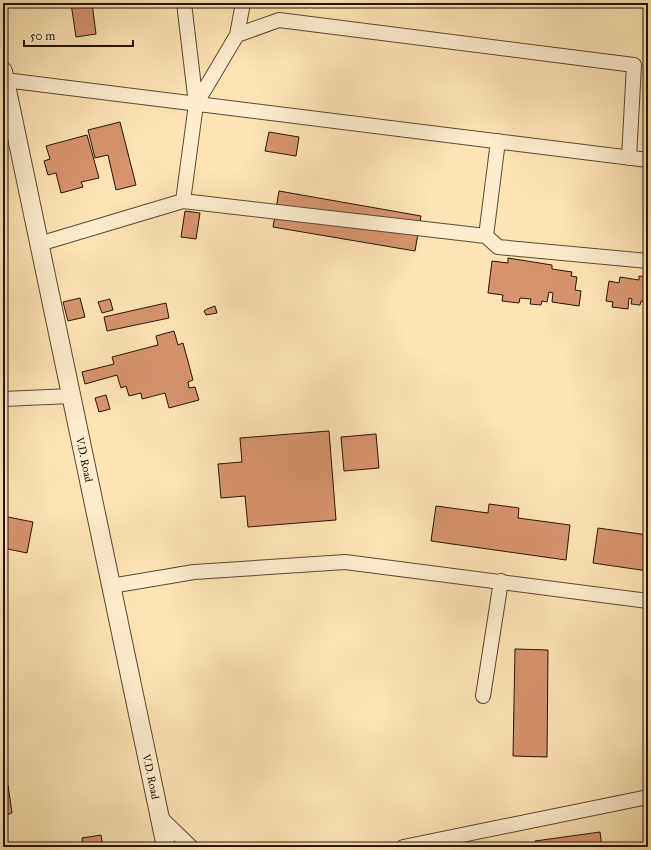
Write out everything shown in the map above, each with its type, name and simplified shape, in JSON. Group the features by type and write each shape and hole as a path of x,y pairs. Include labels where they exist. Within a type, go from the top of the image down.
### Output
{"street":[{"path":"183,201 196,104 184,3"},
{"path":"196,104 237,34 243,3"},
{"path":"237,34 279,20 634,65 629,158"},
{"path":"4,76 196,104 648,160"},
{"name":"V.D. Road","path":"4,76 166,847"},
{"path":"486,236 498,141"},
{"path":"39,244 183,201 486,236 498,247 648,261"},
{"path":"3,399 71,396"},
{"path":"111,586 194,572 345,562 648,601"},
{"path":"483,696 502,581"},
{"path":"403,847 648,797"},
{"path":"160,817 192,847"}],"building":[{"path":"71,3 92,3 96,34 76,37"},
{"path":"120,122 136,185 116,190 108,155 95,158 88,130"},
{"path":"269,132 299,137 296,156 265,151"},
{"path":"87,135 99,178 81,182 83,187 61,193 56,173 48,175 44,161 50,159 46,146"},
{"path":"279,191 421,216 415,251 273,227"},
{"path":"185,211 200,213 196,239 181,237"},
{"path":"508,258 552,265 552,269 572,272 571,276 577,277 575,290 581,291 579,306 552,302 553,293 549,292 547,302 542,301 541,305 530,304 531,299 520,298 519,303 502,301 503,295 488,293 492,261 508,263"},
{"path":"639,276 648,277 648,302 641,301 640,305 631,304 632,299 629,298 628,309 612,307 613,302 606,301 609,281 619,283 620,277 639,280"},
{"path":"80,298 85,317 68,321 63,302"},
{"path":"110,299 113,310 102,313 98,302"},
{"path":"166,303 169,318 107,331 104,317"},
{"path":"215,306 217,313 206,315 204,311"},
{"path":"174,331 178,345 183,343 193,380 188,382 189,388 195,387 199,400 169,408 165,393 142,399 141,393 129,396 126,386 121,388 117,375 85,384 82,372 114,364 112,357 158,345 156,336"},
{"path":"106,395 110,409 99,412 95,398"},
{"path":"329,431 336,520 248,527 245,496 221,498 218,464 242,462 240,438"},
{"path":"376,434 379,468 344,471 341,437"},
{"path":"489,504 519,508 518,518 570,525 566,560 431,541 436,506 488,513"},
{"path":"3,516 33,522 27,553 3,548"},
{"path":"598,528 648,535 648,571 593,563"},
{"path":"515,649 548,650 547,757 513,756"},
{"path":"8,785 12,813 3,816 3,786"},
{"path":"600,832 602,847 536,847 535,841"},
{"path":"101,835 103,847 83,847 82,838"}]}
